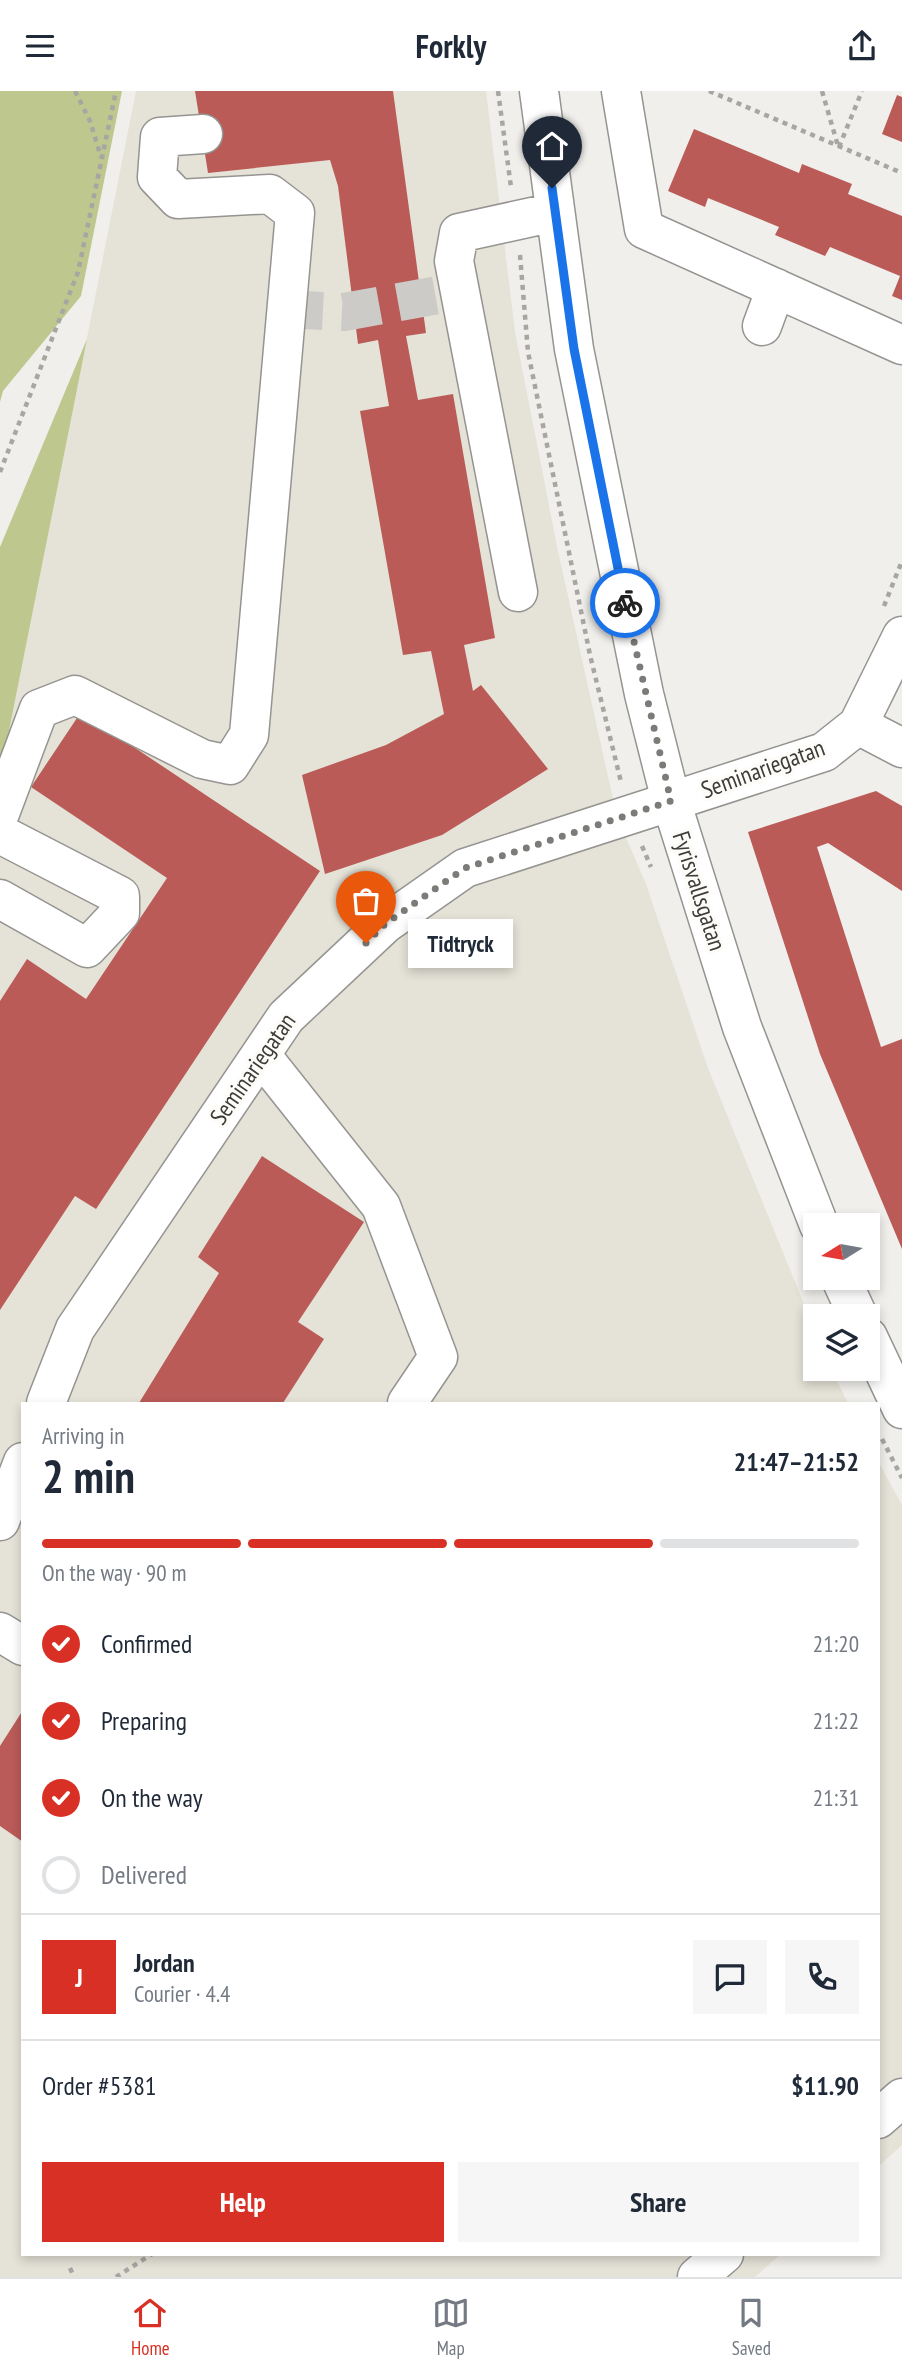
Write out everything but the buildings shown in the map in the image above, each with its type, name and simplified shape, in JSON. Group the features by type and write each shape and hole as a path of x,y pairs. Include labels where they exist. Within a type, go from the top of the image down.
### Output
{"street":[{"name":"Fyrisvallsgatan","path":"539,91 574,349 644,694 671,801 742,1027 814,1213"},
{"path":"621,91 644,229 902,345"},
{"path":"0,813 39,709 75,695 202,759 230,765 249,735 295,213 270,194 178,199 157,177 160,137 203,134"},
{"path":"518,592 454,261 459,233 555,212"},
{"path":"762,326 776,288"},
{"name":"Seminariegatan","path":"46,1402 75,1329 286,1017 385,924 465,868 824,752 858,725 902,636"},
{"path":"858,725 902,748"},
{"path":"0,834 120,896 120,913 87,948 0,899"},
{"path":"261,1055 381,1206 438,1357 408,1402"},
{"path":"880,1362 902,1409"},
{"path":"0,1521 21,1467"},
{"path":"0,1632 21,1645"},
{"path":"880,2117 902,2098"},
{"path":"698,2277 722,2256"}],"path":[{"path":"75,91 90,121 102,158"},
{"path":"0,472 78,272 116,91"},
{"path":"709,91 902,173"},
{"path":"822,91 839,146"},
{"path":"839,146 862,91"},
{"path":"880,1436 902,1478"},
{"path":"116,2277 149,2256"},
{"path":"69,2268 74,2277"}],"shaded area":[{"path":"136,91 486,91 515,332 558,551 617,817 646,884 708,1068 804,1304 803,1381 837,1381 848,1402 21,1402 21,2256 779,2256 755,2277 0,2277 0,776"},
{"path":"880,1465 902,1505 902,2145 880,2165"}],"green space":[{"path":"0,91 122,91 81,296 3,391 0,402"},
{"path":"87,339 0,776 0,547"}],"tunnel":[{"path":"285,309 344,312 460,291"}],"way so far":[{"path":"366,943 385,924 465,868 671,801 625,603"}],"place":[{"name":"Tidtryck","path":"366,943"}],"route":[{"path":"552,188 574,349 625,603"}]}
